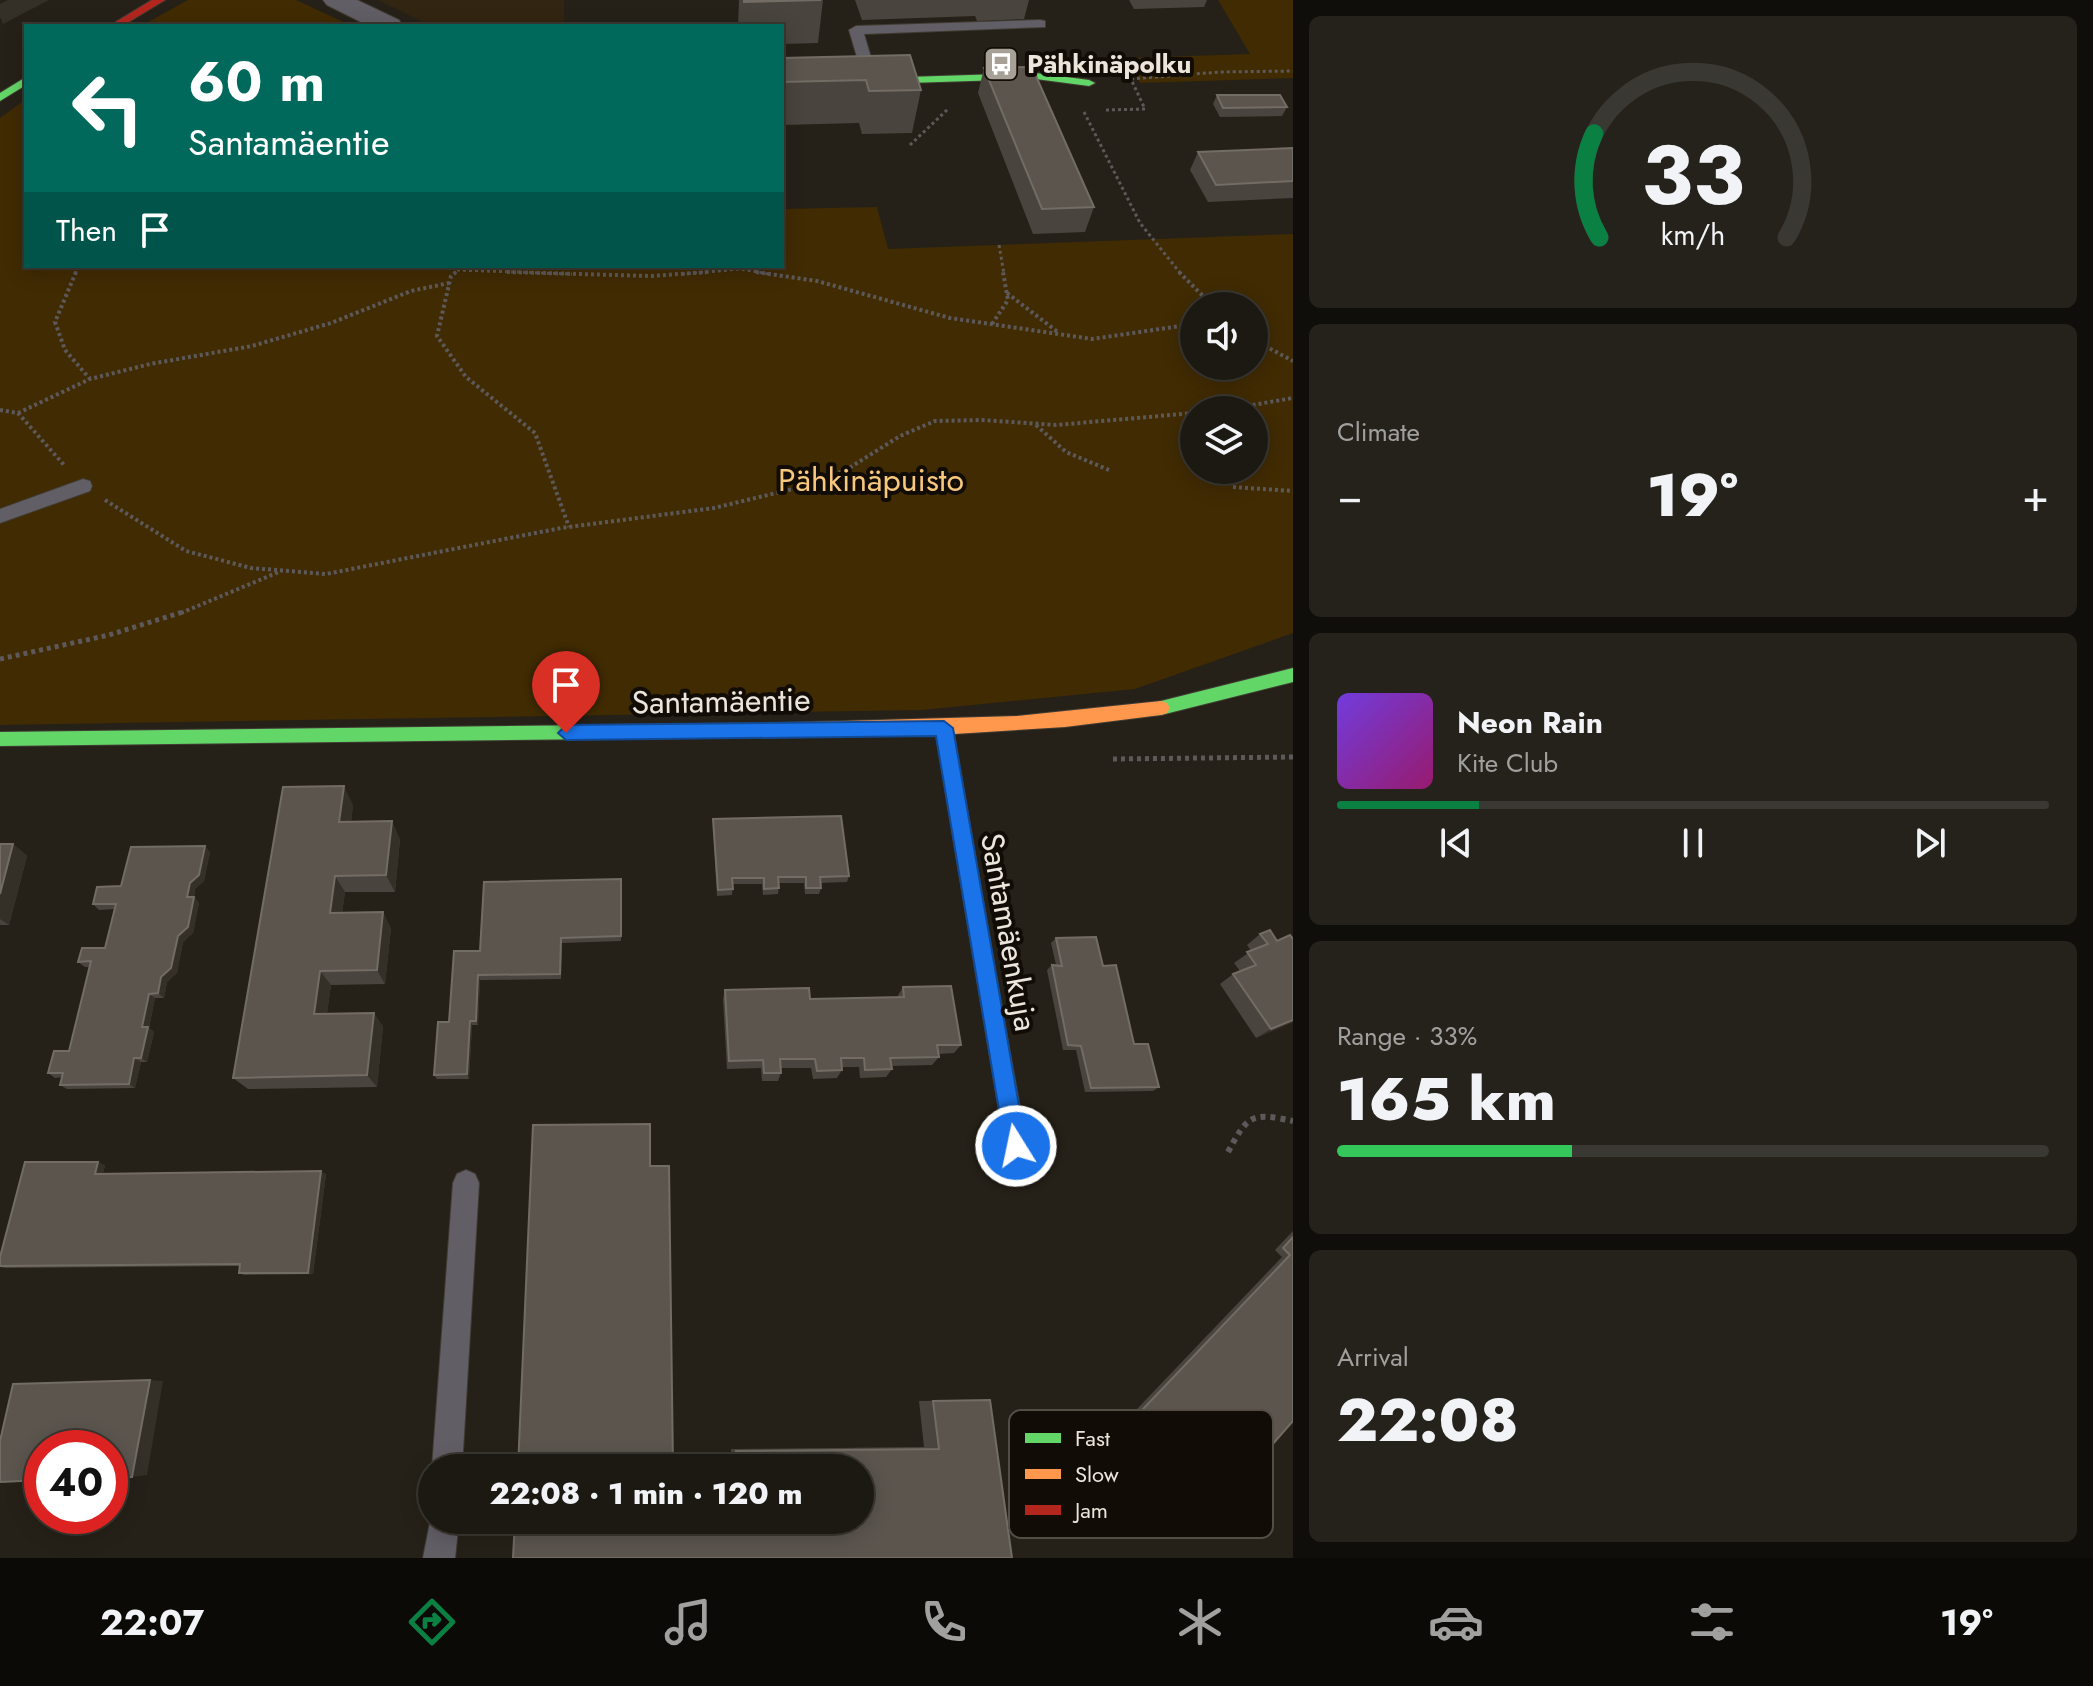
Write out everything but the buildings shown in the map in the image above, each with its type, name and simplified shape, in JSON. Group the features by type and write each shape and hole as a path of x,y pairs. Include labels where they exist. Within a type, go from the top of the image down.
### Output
{"street":[{"path":"118,24 160,0"},
{"path":"336,0 386,24"},
{"path":"784,84 1036,76 1089,83"},
{"path":"0,98 24,81"},
{"name":"Santamäentie","path":"0,739 944,728 1087,720 1184,704 1293,675"},
{"name":"Santamäenkuja","path":"944,728 1016,1146"}],"lane":[{"path":"871,81 856,30 1040,24"},
{"path":"0,516 83,486"},
{"path":"448,1454 466,1183"},
{"path":"439,1558 442,1534"}],"path":[{"path":"1131,79 1220,72 1293,71"},
{"path":"1069,80 1140,223 1198,292"},
{"path":"910,145 950,108"},
{"path":"992,324 1008,300 999,245"},
{"path":"460,268 449,283 437,336 466,377 535,433 569,527"},
{"path":"77,269 55,322 65,350 90,379"},
{"path":"457,270 651,276 740,269 817,281 950,318 1092,339 1180,326"},
{"path":"0,410 18,413 90,379 150,364 252,346 331,323 411,291 449,283"},
{"path":"1006,292 1061,334"},
{"path":"1268,348 1293,361"},
{"path":"1268,402 1293,398"},
{"path":"18,413 83,486 186,551 251,568 326,574 569,527 714,508 801,487 846,470 900,436 935,421 982,420 1056,425 1180,414"},
{"path":"1034,423 1066,452 1109,470"},
{"path":"1233,487 1293,491"},
{"path":"0,659 134,631 218,601 281,570"},
{"path":"1109,759 1293,757"},
{"path":"1228,1152 1244,1123 1264,1115 1293,1121"}],"shaded area":[{"path":"378,0 564,0 564,24 427,24"}],"green space":[{"path":"188,0 296,0 348,24 145,24"},
{"path":"1218,0 1293,0 1293,78 1140,83 1126,58 1250,54"},
{"name":"Pähkinäpuisto","path":"24,100 24,268 784,268 784,209 877,207 888,249 1293,234 1293,633 1135,689 922,710 0,725 0,118"}],"traffic: fast":[{"path":"784,84 1036,76 1089,83"},
{"path":"0,98 24,81"},
{"path":"1161,708 1293,675"},
{"path":"0,739 775,730"},
{"path":"989,992 1016,1146"}],"traffic: slow":[{"path":"775,730 1017,724 1161,708"},
{"path":"944,728 989,992"}],"traffic: jam":[{"path":"118,24 160,0"}],"place":[{"name":"Pähkinäpolku","path":"1001,64"}],"route":[{"path":"566,733 944,728 1016,1146"}]}
